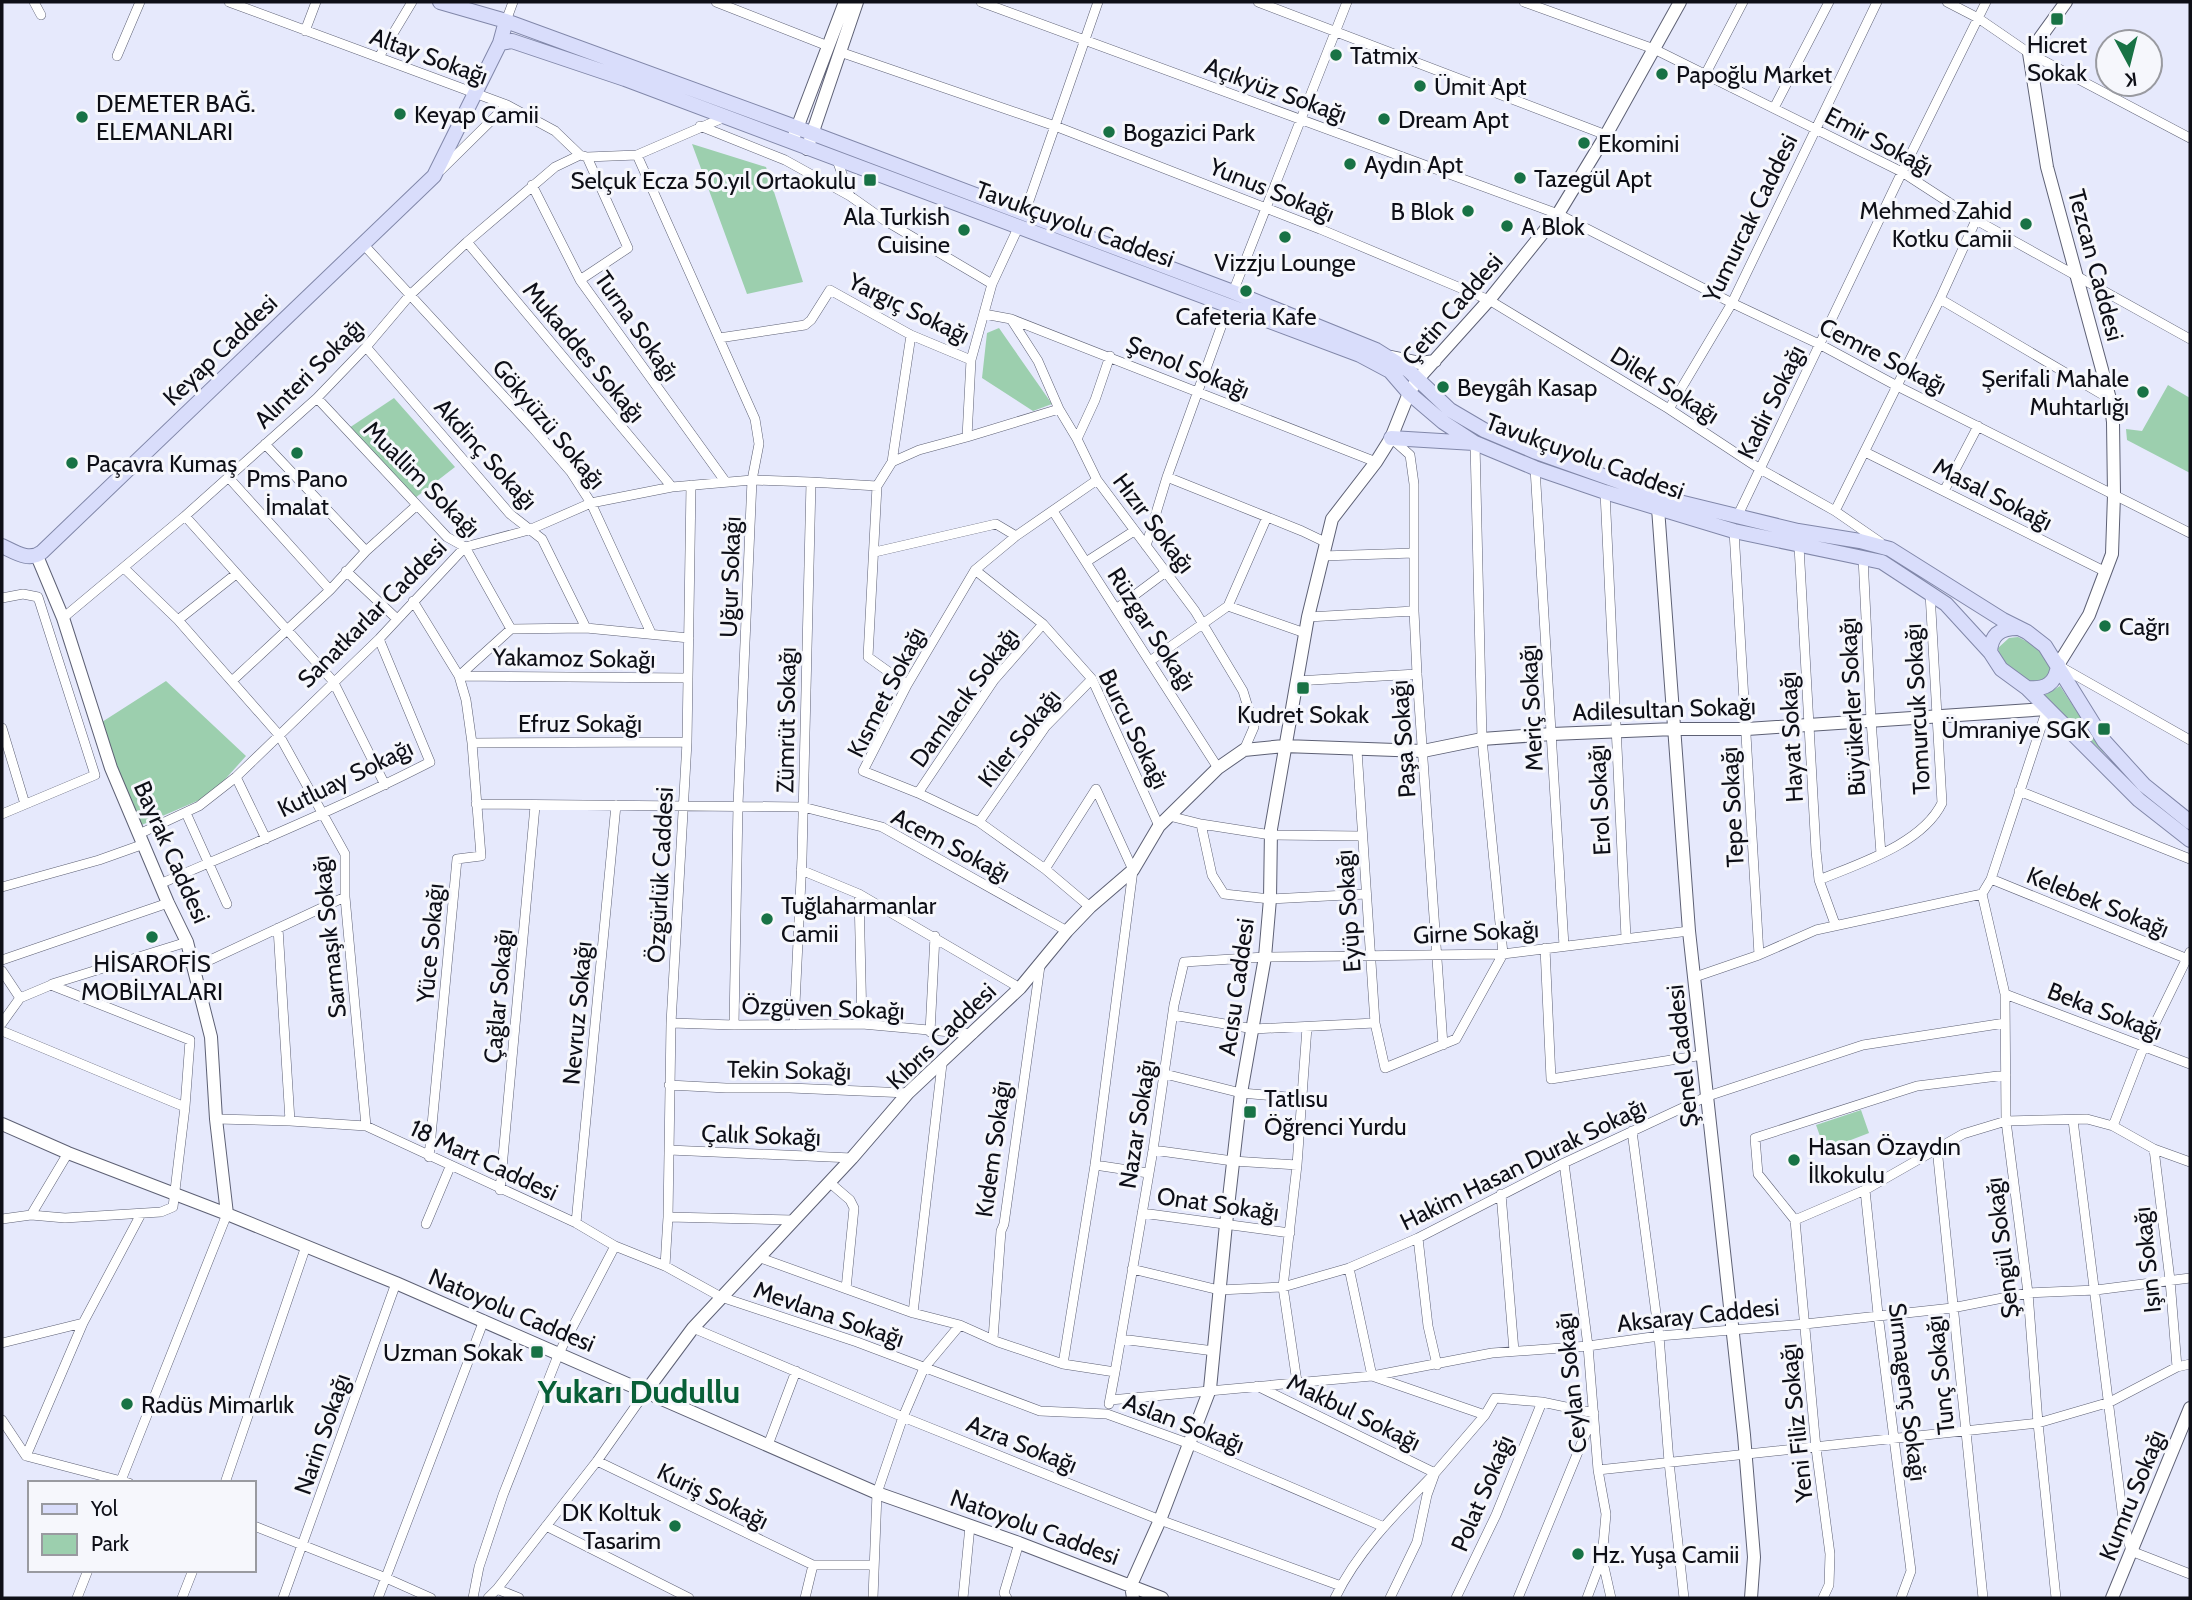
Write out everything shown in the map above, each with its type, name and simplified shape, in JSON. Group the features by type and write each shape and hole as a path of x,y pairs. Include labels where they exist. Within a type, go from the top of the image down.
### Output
{"main road":[{"name":"Tavukçuyolu Caddesi","path":"440,2 506,21 798,128 1021,221"},
{"name":"Keyap Caddesi","path":"37,556 434,176 500,43 506,21"},
{"name":"Tavukçuyolu Caddesi","path":"500,43 512,41 837,160 1021,221 1231,299 1378,363 1413,387 1443,422 1475,443 1535,468 1658,508 1735,524 1799,546 1882,562 1946,604 2008,676 2027,688 2140,800 2190,840"},
{"path":"1231,299 1391,357 1413,387 1494,434 1536,452 1735,524 1798,531 1890,549 2045,646 2104,741 2144,785 2190,822"},
{"path":"1391,438 1475,443"},
{"path":"2,546 23,556 37,556"},
{"path":"1990,652 1996,633 2009,628 2019,628"},
{"path":"2027,688 2036,689 2050,685 2058,665"}],"street":[{"path":"34,2 41,15"},
{"path":"117,56 140,2"},
{"name":"Altay Sokağı","path":"229,2 507,105 555,131 583,156"},
{"path":"305,31 316,2"},
{"path":"379,57 412,2"},
{"path":"506,21 513,2"},
{"name":"Yunus Sokağı","path":"716,2 834,49 1055,126 1489,300"},
{"path":"807,149 845,2"},
{"path":"792,143 858,2"},
{"name":"Açıkyüz Sokağı","path":"981,2 1558,214"},
{"path":"967,437 971,360 992,284 1021,221 1098,2"},
{"path":"1258,2 1606,135"},
{"path":"1146,546 1167,477 1231,299 1346,2"},
{"name":"Emir Sokağı","path":"1524,2 1654,49 1902,172 1976,220 2190,340"},
{"name":"Çetin Caddesi","path":"1413,387 1489,300 1558,214 1606,135 1680,2"},
{"path":"1705,75 1743,2"},
{"path":"1774,108 1829,2"},
{"name":"Yumurcak Caddesi","path":"1669,409 1732,303 1877,2"},
{"path":"1947,2 1978,18 2029,53 2190,138"},
{"name":"Kadir Sokağı","path":"1735,524 1986,2"},
{"path":"2029,53 2066,2"},
{"name":"Tezcan Caddesi","path":"2029,53 2048,167 2110,399 2113,422 2112,554 2089,615 2058,665"},
{"name":"Keyap Caddesi","path":"434,176 507,105"},
{"path":"580,280 628,248 583,156 637,155 725,117"},
{"path":"700,127 785,160 850,196 884,220 992,284"},
{"name":"Uğur Sokağı","path":"637,155 757,427 759,444 752,480 738,805 734,1025"},
{"name":"Alınteri Sokağı","path":"63,618 229,478 317,398 366,347 410,295 467,242 555,167 583,156"},
{"path":"837,160 850,196"},
{"name":"Turna Sokağı","path":"532,185 580,280 725,481"},
{"name":"Cemre Sokağı","path":"1558,214 2190,533"},
{"path":"1835,512 1976,220"},
{"name":"Mukaddes Sokağı","path":"467,242 672,487"},
{"name":"Gökyüzü Sokağı","path":"363,244 533,428 570,472 592,503 651,633"},
{"name":"Yargıç Sokağı","path":"719,338 805,325 830,290 911,335 971,360"},
{"path":"1940,299 2110,399"},
{"name":"Dilek Sokağı","path":"1489,300 1669,409 1760,469 1835,512 1890,549"},
{"name":"Şenol Sokağı","path":"984,314 1012,319 1376,462"},
{"name":"Hızır Sokağı","path":"1012,319 1038,361 1059,410 1097,480 1195,611 1243,691 1254,727 1244,750"},
{"path":"907,685 868,657 877,486 892,462 911,335"},
{"name":"Akdinç Sokağı","path":"366,347 510,514 541,538 586,628"},
{"path":"1077,439 1095,400 1110,356"},
{"path":"1391,357 1420,363 1435,362"},
{"name":"Acısu Caddesi","path":"1132,1592 1210,1389 1241,1093 1265,957 1270,899 1271,835 1284,746 1325,542 1332,519 1391,438 1413,387"},
{"name":"Muallim Sokağı","path":"317,398 416,506 447,537 465,547 512,629"},
{"path":"892,462 919,450 1059,410"},
{"path":"1944,491 1978,426"},
{"name":"Paşa Sokağı","path":"1391,438 1410,455 1414,484 1417,674 1443,1045"},
{"path":"1443,1045 1455,1039 1503,954 1482,739 1475,443"},
{"path":"265,444 366,551"},
{"name":"Masal Sokağı","path":"1865,452 2104,572"},
{"name":"Meriç Sokağı","path":"1535,468 1564,946"},
{"path":"1167,477 1325,542"},
{"path":"229,478 330,590"},
{"name":"Sanatkarlar Caddesi","path":"2,887 99,860 199,806 236,777 379,639 465,547 529,530 592,503 672,487 752,480 811,482"},
{"name":"Kısmet Sokağı","path":"1090,907 1045,869 979,822 863,771 907,685 975,570 1016,536 1097,480"},
{"path":"811,482 877,486"},
{"name":"Zümrüt Sokağı","path":"794,1025 803,807 811,482"},
{"name":"Özgürlük Caddesi","path":"665,1266 671,1023 687,742 691,485"},
{"name":"Erol Sokağı","path":"1605,492 1626,938"},
{"path":"232,681 416,506"},
{"name":"Şenel Caddesi","path":"1658,508 1689,931 1754,1558 1751,1598"},
{"name":"Rüzgar Sokağı","path":"1053,511 1218,768"},
{"path":"185,516 333,681 384,785"},
{"path":"1150,661 1228,606 1266,517"},
{"path":"874,552 996,524 1016,536"},
{"name":"Tepe Sokağı","path":"1735,524 1759,955"},
{"path":"1086,562 1134,531"},
{"name":"Hayat Sokağı","path":"1799,546 1819,880 1835,924"},
{"path":"1322,556 1414,553"},
{"name":"Bayrak Caddesi","path":"37,556 63,618 111,768 159,884 187,942 211,1037 216,1119 227,1214"},
{"name":"Büyükerler Sokağı","path":"1863,557 1881,854"},
{"name":"Sarmaşık Sokağı","path":"124,568 178,620 279,735 345,854 345,897 366,1126"},
{"name":"Burcu Sokağı","path":"975,570 1043,624 1091,679 1159,826"},
{"path":"346,571 397,619"},
{"path":"1116,609 1167,571"},
{"path":"178,620 236,574"},
{"name":"Tomurcuk Sokağı","path":"1819,880 1881,854 1922,830 1935,817 1942,803 1930,593"},
{"path":"2,598 23,594 38,597 95,775 2,814"},
{"name":"Yüce Sokağı","path":"412,601 459,676 472,743 481,856 457,859 429,1157"},
{"path":"1228,606 1305,633"},
{"path":"1308,617 1414,611"},
{"name":"Damlacık Sokağı","path":"918,793 994,680 1043,624"},
{"path":"459,676 512,629 586,628 689,638"},
{"name":"Kutluay Sokağı","path":"159,884 266,839 430,762 379,639"},
{"path":"2058,665 2190,740"},
{"path":"1296,681 1417,674"},
{"name":"Yakamoz Sokağı","path":"459,676 688,678"},
{"name":"Kiler Sokağı","path":"979,822 1046,726 1091,679"},
{"path":"1695,977 1835,924 1982,894 1991,879 2047,709"},
{"name":"Adilesultan Sokağı","path":"1284,746 1423,751 1482,739 1552,734 1747,729 2047,709"},
{"path":"2,728 24,804"},
{"name":"Efruz Sokağı","path":"472,743 687,742"},
{"name":"Kıbrıs Caddesi","path":"647,1390 720,1297 852,1158 908,1094 1020,988 1090,907 1133,870 1159,826 1232,757 1244,750 1284,746"},
{"name":"Eyüp Sokağı","path":"1357,750 1375,1023 1385,1068 1443,1045"},
{"path":"236,777 266,839"},
{"path":"1045,869 1096,789 1133,870 1095,1166 1063,1364"},
{"path":"2019,791 2190,859"},
{"name":"Acem Sokağı","path":"476,804 803,807 882,827 1067,931"},
{"name":"Nevruz Sokağı","path":"576,1223 616,805"},
{"name":"Çağlar Sokağı","path":"500,1190 535,806"},
{"path":"186,813 227,904"},
{"path":"1169,816 1271,835 1362,836"},
{"path":"1201,824 1212,875 1224,894 1270,899 1366,894"},
{"path":"801,870 859,894 1020,988"},
{"name":"Kelebek Sokağı","path":"1991,879 2189,957"},
{"path":"859,894 862,1024"},
{"name":"Şengül Sokağı","path":"1982,894 2005,993 2006,1121 2028,1293 2056,1598"},
{"path":"194,968 345,897"},
{"path":"2,960 168,903"},
{"path":"278,928 290,1121"},
{"name":"Girne Sokağı","path":"1265,957 1503,954 1689,931"},
{"path":"930,1032 934,936"},
{"path":"2,1023 20,998 51,985 187,942"},
{"path":"1545,948 1551,1079 1703,1055"},
{"name":"Nazar Sokağı","path":"1107,1414 1184,962 1265,957"},
{"path":"2113,1126 2144,1046 2189,957"},
{"name":"Kıdem Sokağı","path":"993,1339 1001,1230 1040,965"},
{"path":"2,971 20,998"},
{"path":"2,1219 31,1215 65,1218 161,1212 173,1207 176,1195 190,1040 51,985"},
{"name":"Beka Sokağı","path":"2005,993 2190,1064"},
{"path":"1173,1015 1254,1029 1375,1023"},
{"name":"Özgüven Sokağı","path":"671,1023 862,1024 973,1034"},
{"name":"Hakim Hasan Durak Sokağı","path":"1132,1269 1219,1290 1283,1287 1349,1268 1418,1238 1564,1163 1708,1096 1863,1045 2006,1023"},
{"path":"1297,1382 1283,1287 1297,1165 1307,1027"},
{"path":"2,1031 185,1107"},
{"path":"913,1313 942,1064"},
{"path":"1165,1074 1241,1093 1300,1098"},
{"path":"2006,1075 1917,1086 1755,1139 1758,1174 1795,1220 1866,1190 1963,1134 2006,1121 2087,1119 2113,1126 2154,1149 2190,1162"},
{"name":"Tekin Sokağı","path":"669,1085 908,1094"},
{"name":"18 Mart Caddesi","path":"216,1119 366,1126 576,1223 615,1247 665,1266 720,1297"},
{"path":"2073,1120 2123,1519 2131,1552 2190,1574"},
{"name":"Natoyolu Caddesi","path":"3,1128 227,1214 396,1283 647,1390 877,1493 1019,1543 1132,1592 1162,1598"},
{"path":"1632,1131 1659,1336 1684,1598"},
{"name":"Tunç Sokağı","path":"1937,1148 1983,1598"},
{"name":"Işın Sokağı","path":"2154,1149 2170,1280 2177,1367"},
{"name":"Çalık Sokağı","path":"669,1150 852,1158"},
{"path":"1153,1150 1233,1161 1297,1165"},
{"path":"31,1215 68,1153"},
{"name":"Ceylan Sokağı","path":"1564,1163 1588,1346 1598,1470 1606,1514 1602,1558 1611,1598"},
{"path":"1095,1166 1148,1173"},
{"path":"426,1224 450,1167"},
{"path":"829,1182 850,1200 854,1208 846,1289"},
{"name":"Sırmagenç Sokağı","path":"1866,1190 1878,1314 1911,1571 1901,1598"},
{"path":"1501,1194 1514,1351"},
{"name":"Onat Sokağı","path":"1142,1213 1290,1233"},
{"path":"26,1456 83,1323 141,1214"},
{"path":"123,1481 227,1214"},
{"path":"668,1217 793,1220"},
{"name":"Yeni Filiz Sokağı","path":"1795,1220 1816,1448 1829,1554 1829,1585 1823,1598"},
{"path":"1418,1238 1428,1326 1437,1364"},
{"path":"226,1481 306,1246"},
{"path":"473,1598 479,1567 503,1495 559,1353 615,1247"},
{"path":"758,1257 913,1313 960,1325 1063,1364 1115,1372"},
{"path":"1349,1268 1372,1376 1485,1415"},
{"name":"Aksaray Caddesi","path":"1110,1400 1372,1376 1492,1353 1805,1324 1952,1308 2028,1293 2096,1290 2190,1278"},
{"name":"Narin Sokağı","path":"283,1598 396,1283"},
{"name":"Mevlana Sokağı","path":"720,1297 857,1342 924,1368"},
{"path":"379,1598 484,1320"},
{"path":"2,1342 83,1323"},
{"path":"873,1598 877,1493 903,1417 924,1368 960,1325"},
{"name":"Azra Sokağı","path":"693,1328 903,1417 1160,1520 1341,1586"},
{"path":"1121,1339 1214,1351"},
{"path":"1598,1470 2038,1423 2110,1402 2177,1367 2190,1364"},
{"name":"Aslan Sokağı","path":"924,1368 1040,1411 1107,1414 1189,1444 1384,1527"},
{"path":"768,1445 796,1371"},
{"name":"Makbul Sokağı","path":"1255,1385 1435,1473"},
{"path":"488,1598 597,1461 647,1390"},
{"path":"1335,1598 1384,1527 1485,1415 1495,1398 1542,1402 1594,1413 1518,1598"},
{"name":"Polat Sokağı","path":"1456,1598 1496,1515 1542,1402"},
{"name":"Kumru Sokağı","path":"2112,1598 2190,1408"},
{"path":"2,1420 26,1456 119,1481"},
{"name":"Kuriş Sokağı","path":"597,1461 813,1565"},
{"path":"1390,1598 1417,1542 1427,1495 1435,1473"},
{"path":"963,1598 970,1526"},
{"path":"256,1527 432,1598"},
{"path":"546,1527 689,1598"},
{"path":"1007,1598 1004,1593 1019,1543"},
{"path":"1587,1598 1602,1558"},
{"path":"805,1598 813,1565 874,1565"},
{"path":"77,1598 87,1572"},
{"path":"182,1598 192,1572"},
{"path":"497,1589 519,1598"}],"green space":[{"path":"692,144 766,167 803,282 747,294"},
{"path":"999,328 1052,404 1033,411 982,378 987,333"},
{"path":"2168,385 2190,398 2190,473 2127,440 2126,429 2142,431"},
{"path":"394,398 455,467 415,498 349,428"},
{"path":"2018,637 2038,650 2049,664 2052,670 2044,682 2023,682 2000,659 1998,648 2009,638"},
{"path":"166,681 246,756 211,795 137,827 102,722"},
{"path":"2060,686 2105,754 2043,696"},
{"path":"1861,1110 1869,1133 1825,1150 1816,1125"}],"place":[{"name":"Hicret Sokak","path":"2057,19"},
{"name":"Tatmix","path":"1336,55"},
{"name":"Papoğlu Market","path":"1662,74"},
{"name":"Ümit Apt","path":"1420,86"},
{"name":"Keyap Camii","path":"400,114"},
{"name":"DEMETER BAĞ. ELEMANLARI","path":"82,117"},
{"name":"Dream Apt","path":"1384,119"},
{"name":"Bogazici Park","path":"1109,132"},
{"name":"Ekomini","path":"1584,143"},
{"name":"Aydın Apt","path":"1350,164"},
{"name":"Tazegül Apt","path":"1520,178"},
{"name":"Selçuk Ecza 50.yıl Ortaokulu","path":"870,180"},
{"name":"B Blok","path":"1468,211"},
{"name":"Mehmed Zahid Kotku Camii","path":"2026,224"},
{"name":"A Blok","path":"1507,226"},
{"name":"Ala Turkish Cuisine","path":"964,230"},
{"name":"Vizzju Lounge","path":"1285,237"},
{"name":"Cafeteria Kafe","path":"1246,291"},
{"name":"Beygâh Kasap","path":"1443,387"},
{"name":"Şerifali Mahale Muhtarlığı","path":"2143,392"},
{"name":"Pms Pano İmalat","path":"297,453"},
{"name":"Paçavra Kumaş","path":"72,463"},
{"name":"Cağrı","path":"2105,626"},
{"name":"Kudret Sokak","path":"1303,688"},
{"name":"Ümraniye SGK","path":"2104,729"},
{"name":"Tuğlaharmanlar Camii","path":"767,919"},
{"name":"HİSAROFİS MOBİLYALARI","path":"152,937"},
{"name":"Tatlısu Öğrenci Yurdu","path":"1250,1112"},
{"name":"Hasan Özaydın İlkokulu","path":"1794,1160"},
{"name":"Uzman Sokak","path":"537,1352"},
{"name":"Radüs Mimarlık","path":"127,1404"},
{"name":"DK Koltuk Tasarim","path":"675,1526"},
{"name":"Hz. Yuşa Camii","path":"1578,1554"}],"district":[{"name":"Yukarı Dudullu","path":"639,1391"}]}
